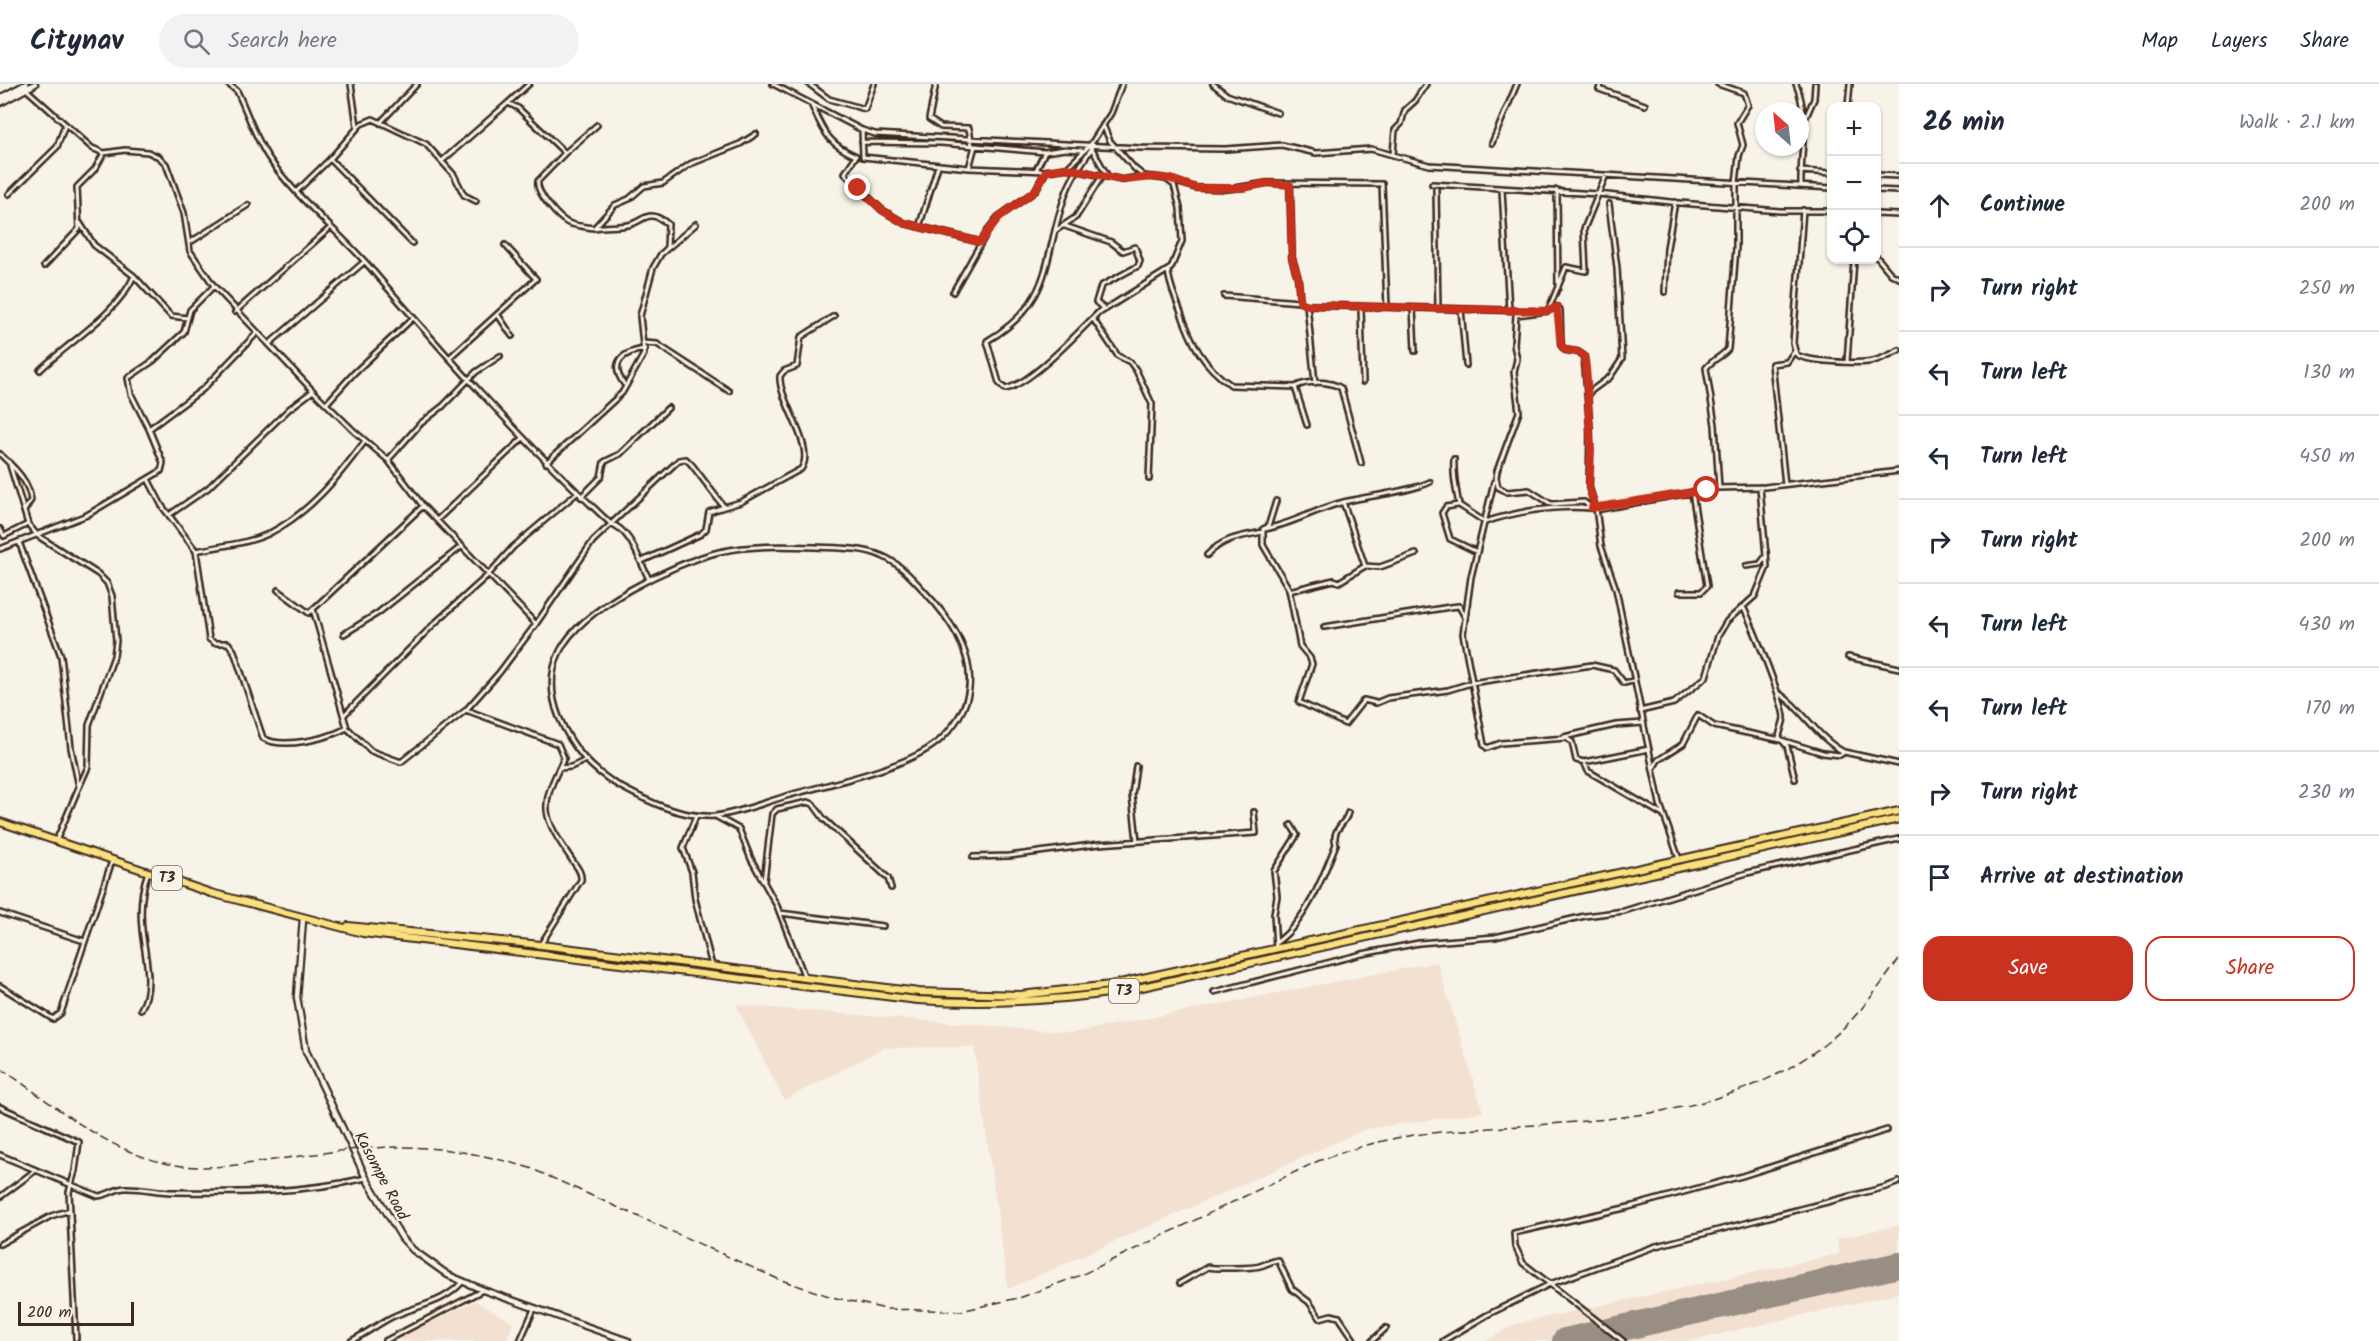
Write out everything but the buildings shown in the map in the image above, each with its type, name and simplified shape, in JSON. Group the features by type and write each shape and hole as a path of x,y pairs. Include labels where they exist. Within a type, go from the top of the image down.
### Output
{"highway":[{"name":"T3","path":"336,926 541,945 712,968 929,993 1020,995 1111,985 1899,811"},
{"name":"T3","path":"0,822 211,893 363,933 918,1000 972,1004 1033,1003 1134,989 1899,819"}],"street":[{"path":"0,98 34,84"},
{"path":"228,84 237,91 267,155 297,191 364,262 412,319 511,423 522,438 577,493 626,537 642,561 649,579"},
{"path":"351,84 357,128"},
{"path":"380,123 417,84"},
{"path":"442,161 529,84"},
{"path":"773,84 862,130 875,134 1115,147 1225,149 1282,145 1316,153 1371,149 1429,165 1827,188"},
{"path":"809,84 830,99 865,109 874,84"},
{"path":"936,84 929,119 941,127 969,128 974,146 969,168"},
{"path":"1065,226 1111,242 1123,251 1135,248 1140,261 1138,266 1101,286 1096,302 1103,308 1094,318 1032,374 1011,388 1002,388 987,340 1010,325 1038,294 1044,280 1054,232 1066,191 1116,104 1122,84"},
{"path":"1213,84 1227,95 1278,113"},
{"path":"1393,154 1393,134 1401,124 1405,110 1416,101 1426,84"},
{"path":"1492,143 1517,84"},
{"path":"1601,84 1599,89 1607,93 1645,105"},
{"path":"1718,84 1744,93 1748,105 1737,123 1743,145 1739,156 1736,183 1737,207 1728,349 1725,354 1714,358 1706,368 1715,425 1719,488"},
{"path":"1796,84 1802,102"},
{"path":"1809,106 1814,99 1815,84"},
{"path":"1848,102 1850,84"},
{"path":"0,103 25,87"},
{"path":"25,87 92,148 104,153 136,150 159,156 166,164 182,204 189,243 195,261 214,286 256,334 269,344 326,404 388,460 423,506 536,624"},
{"path":"508,103 518,108 566,153"},
{"path":"812,104 823,132 843,151 856,156 845,172 849,180 887,213 919,227 980,242"},
{"path":"297,191 330,159 357,128 369,119 419,138 457,178 464,195 476,201"},
{"path":"9,194 57,147 65,125"},
{"path":"597,125 537,181 537,189 569,224 594,228 630,225 641,218 654,217 668,224 667,249"},
{"path":"1103,125 1105,134 1115,147 1144,176"},
{"path":"862,130 863,157 938,165 1046,171 1067,168 1128,180 1144,176 1166,179 1196,188 1243,188 1267,183 1382,184 1388,307"},
{"path":"594,228 615,205 629,199 647,184 663,183 690,164 740,144 756,134"},
{"path":"862,142 974,146 1046,152 1065,149 1082,150"},
{"path":"1067,168 1082,150 1091,146"},
{"path":"1091,146 1108,176"},
{"path":"1036,170 1046,152"},
{"path":"44,266 76,236 80,223 77,187 95,169 104,153"},
{"path":"1801,156 1801,186"},
{"path":"330,159 412,243"},
{"path":"919,227 938,165"},
{"path":"953,292 980,242 999,217 1035,191 1046,171"},
{"path":"1800,171 1827,174"},
{"path":"1549,310 1566,267 1586,271 1584,229 1606,174"},
{"path":"1054,232 1078,215 1102,175"},
{"path":"1881,175 1899,176"},
{"path":"1094,318 1173,266 1180,250 1182,224 1176,189 1166,179"},
{"path":"1432,184 1479,186 1502,190 1557,190 1737,207 1827,211"},
{"path":"1290,185 1292,258 1298,278 1300,302"},
{"path":"1436,189 1438,309"},
{"path":"1502,190 1509,310"},
{"path":"1557,190 1558,289"},
{"path":"1881,190 1899,191"},
{"path":"1665,292 1667,248 1675,202"},
{"path":"1587,394 1610,377 1622,359 1617,268 1610,204"},
{"path":"189,243 248,205"},
{"path":"1785,484 1772,364 1787,362 1795,351 1803,210"},
{"path":"1881,214 1899,215"},
{"path":"80,223 94,245 134,276 171,316 188,318"},
{"path":"546,463 619,397 640,363 645,349 640,323 642,303 653,267 667,249 696,224"},
{"path":"236,312 330,228"},
{"path":"449,358 536,279 505,245"},
{"path":"269,344 364,262"},
{"path":"1881,262 1891,274 1899,278"},
{"path":"1847,362 1854,264"},
{"path":"1168,270 1170,288 1189,338 1199,355 1226,382 1238,387 1275,384 1295,387 1315,383 1333,383 1341,388 1361,463"},
{"path":"40,370 66,344 101,318 130,286 134,276"},
{"path":"0,549 87,515 164,467 149,429 131,394 128,378 153,361 184,332 196,303 214,286"},
{"path":"1224,296 1300,302 1307,305 1549,310"},
{"path":"1307,305 1315,383"},
{"path":"1361,307 1363,382"},
{"path":"1643,723 1588,730 1560,738 1501,743 1487,748 1482,739 1463,634 1477,552 1496,478 1519,412 1514,372 1517,359 1514,345 1516,315 1557,307 1560,310 1561,345 1565,350 1578,352 1584,356 1591,450 1589,488 1603,551 1616,589 1654,775 1664,816 1679,860"},
{"path":"1413,308 1415,351"},
{"path":"1461,309 1466,365"},
{"path":"498,315 512,336"},
{"path":"642,561 701,534 706,529 709,512 757,494 803,468 804,458 798,428 782,395 780,378 783,372 797,366 801,337 834,316"},
{"path":"1094,318 1118,356 1130,362 1136,370 1152,404 1149,479"},
{"path":"326,404 354,373 412,319"},
{"path":"149,429 203,389 256,334"},
{"path":"644,342 645,345 657,344 729,391"},
{"path":"625,385 616,374 616,367 626,355 645,349"},
{"path":"1795,351 1799,357 1805,359 1817,358 1833,363 1872,362 1899,350"},
{"path":"388,460 409,434 443,406 468,379 500,356"},
{"path":"1295,387 1307,425"},
{"path":"169,515 208,488 289,409 313,391"},
{"path":"581,496 601,477 603,463 621,452 668,408"},
{"path":"437,520 522,438"},
{"path":"196,550 241,542 268,534 323,495 365,441"},
{"path":"0,454 20,473 30,493 30,500 24,511"},
{"path":"313,609 347,728 371,751 398,763 466,710 499,674 586,551 610,523 683,459 692,465 724,507"},
{"path":"1454,459 1452,484 1458,491 1459,505"},
{"path":"9,462 28,524 38,536 98,574 107,583 112,596 116,641 114,656 89,725 88,767 56,841"},
{"path":"1477,552 1450,539 1442,513 1446,507 1459,505 1485,522 1517,513 1594,508 1719,488 1760,487 1899,471"},
{"path":"1496,478 1498,487 1507,492 1530,490 1546,503 1559,505 1584,502 1594,508"},
{"path":"148,479 169,515 196,550 209,639 214,643 228,643 234,651 263,738 270,741 308,742 347,728"},
{"path":"1207,555 1216,546 1229,539 1281,528 1307,513 1343,502 1430,482"},
{"path":"1640,711 1674,704 1699,686 1712,664 1718,636 1726,621 1755,596 1767,567 1760,487"},
{"path":"1679,592 1701,592 1707,586 1692,506 1692,492"},
{"path":"344,715 435,623 488,575 513,547 577,493"},
{"path":"1276,501 1268,526 1263,531 1263,545 1289,591 1300,646 1312,664 1298,698 1299,702 1345,724 1364,700 1376,703 1388,698 1448,690 1471,683 1592,665 1614,670 1624,683 1633,681"},
{"path":"1343,502 1365,566"},
{"path":"278,590 307,612 313,609 423,506"},
{"path":"0,529 2,537 28,524"},
{"path":"20,542 61,656 71,748 79,787"},
{"path":"344,633 378,614 462,546"},
{"path":"814,547 877,554 905,573 939,607 960,636 970,676 969,693 955,723 931,747 906,760 715,816 696,816 668,808 638,796 607,779 586,760 566,731 554,705 551,682 563,645 578,628 649,579 694,560 746,548 814,547"},
{"path":"1746,566 1765,561 1766,551"},
{"path":"1289,591 1334,580 1339,582 1365,566 1380,567 1416,554"},
{"path":"1324,627 1459,606 1465,617"},
{"path":"1743,607 1752,622 1756,639 1778,693 1784,718 1779,737 1787,746 1796,779"},
{"path":"1848,657 1899,668"},
{"path":"1778,693 1802,713 1822,737 1844,752 1899,764"},
{"path":"466,710 558,744 564,758 547,794 546,811 553,832 580,872 581,880 541,945"},
{"path":"1654,775 1654,764 1683,744 1698,715 1714,726 1781,740 1823,753 1840,755 1844,752"},
{"path":"1560,738 1571,740 1576,760 1584,762 1649,749"},
{"path":"559,768 571,767 586,760"},
{"path":"1584,762 1588,771 1664,816"},
{"path":"1136,766 1132,795 1137,841"},
{"path":"764,881 772,814 777,809 808,802 813,804 824,819 888,878 891,888"},
{"path":"973,857 1035,854 1137,841 1256,833 1254,812"},
{"path":"1277,942 1299,918 1324,877 1330,854 1336,844 1334,838 1338,825 1348,813"},
{"path":"696,816 683,848 692,872 695,899 712,968"},
{"path":"715,816 739,829 751,859 780,913 805,979"},
{"path":"1276,950 1274,871 1297,835 1291,825"},
{"path":"1214,992 1362,954 1419,943 1496,937 1585,916 1624,911 1747,873 1899,839"},
{"path":"0,986 53,1019 58,1017 113,860"},
{"path":"141,1009 145,1000 147,964 141,907 148,872"},
{"path":"0,913 84,941"},
{"path":"780,913 883,926"},
{"name":"Kasompe Road","path":"303,919 297,997 306,1052 366,1178 402,1238 434,1266 463,1281 534,1309 628,1341"},
{"path":"0,1107 79,1142 69,1192 76,1340"},
{"path":"1623,1341 1523,1263 1515,1246 1514,1233 1731,1179 1887,1130"},
{"path":"0,1155 71,1187 98,1196 120,1188 169,1192 238,1193 333,1186 366,1178"},
{"path":"0,1197 36,1170"},
{"path":"1443,1341 1487,1315 1550,1284 1656,1246 1899,1182"},
{"path":"0,1244 51,1216 70,1210"},
{"path":"1180,1284 1208,1266 1218,1270 1248,1265 1258,1267 1269,1261 1278,1260 1292,1288 1309,1302 1320,1318 1331,1315 1339,1317 1355,1341"},
{"path":"351,1341 394,1316 439,1300 463,1281"},
{"path":"385,1341 483,1290"},
{"path":"520,1341 534,1309"},
{"path":"1372,1341 1386,1328"}],"shaded area":[{"path":"1437,962 1483,1112 1366,1129 1008,1289 974,1047 884,1048 784,1100 736,1005 1072,1033"},
{"path":"1899,1225 1899,1293 1691,1341 1486,1341 1515,1324 1839,1254 1837,1239"},
{"path":"475,1301 513,1323 506,1341 400,1341 398,1338"}],"runway":[{"path":"1565,1341 1899,1265"}],"railway":[{"path":"0,1068 110,1142 158,1161 183,1166 213,1167 390,1147 443,1149 470,1153 530,1168 778,1279 832,1297 886,1309 961,1311 1022,1297 1081,1275 1318,1161 1364,1146 1429,1133 1622,1117 1708,1101 1749,1087 1788,1068 1836,1035 1865,1004 1899,959"}],"route":[{"path":"858,188 882,210 904,223 980,242 999,217 1035,191 1046,171 1067,168 1122,180 1133,180 1144,176 1155,177 1171,179 1196,188 1243,188 1267,183 1290,185 1292,258 1298,278 1300,302 1307,305 1548,311 1557,307 1560,310 1561,345 1565,350 1578,352 1584,356 1591,450 1589,488 1591,500 1594,503 1592,508 1601,509 1707,490"}]}
